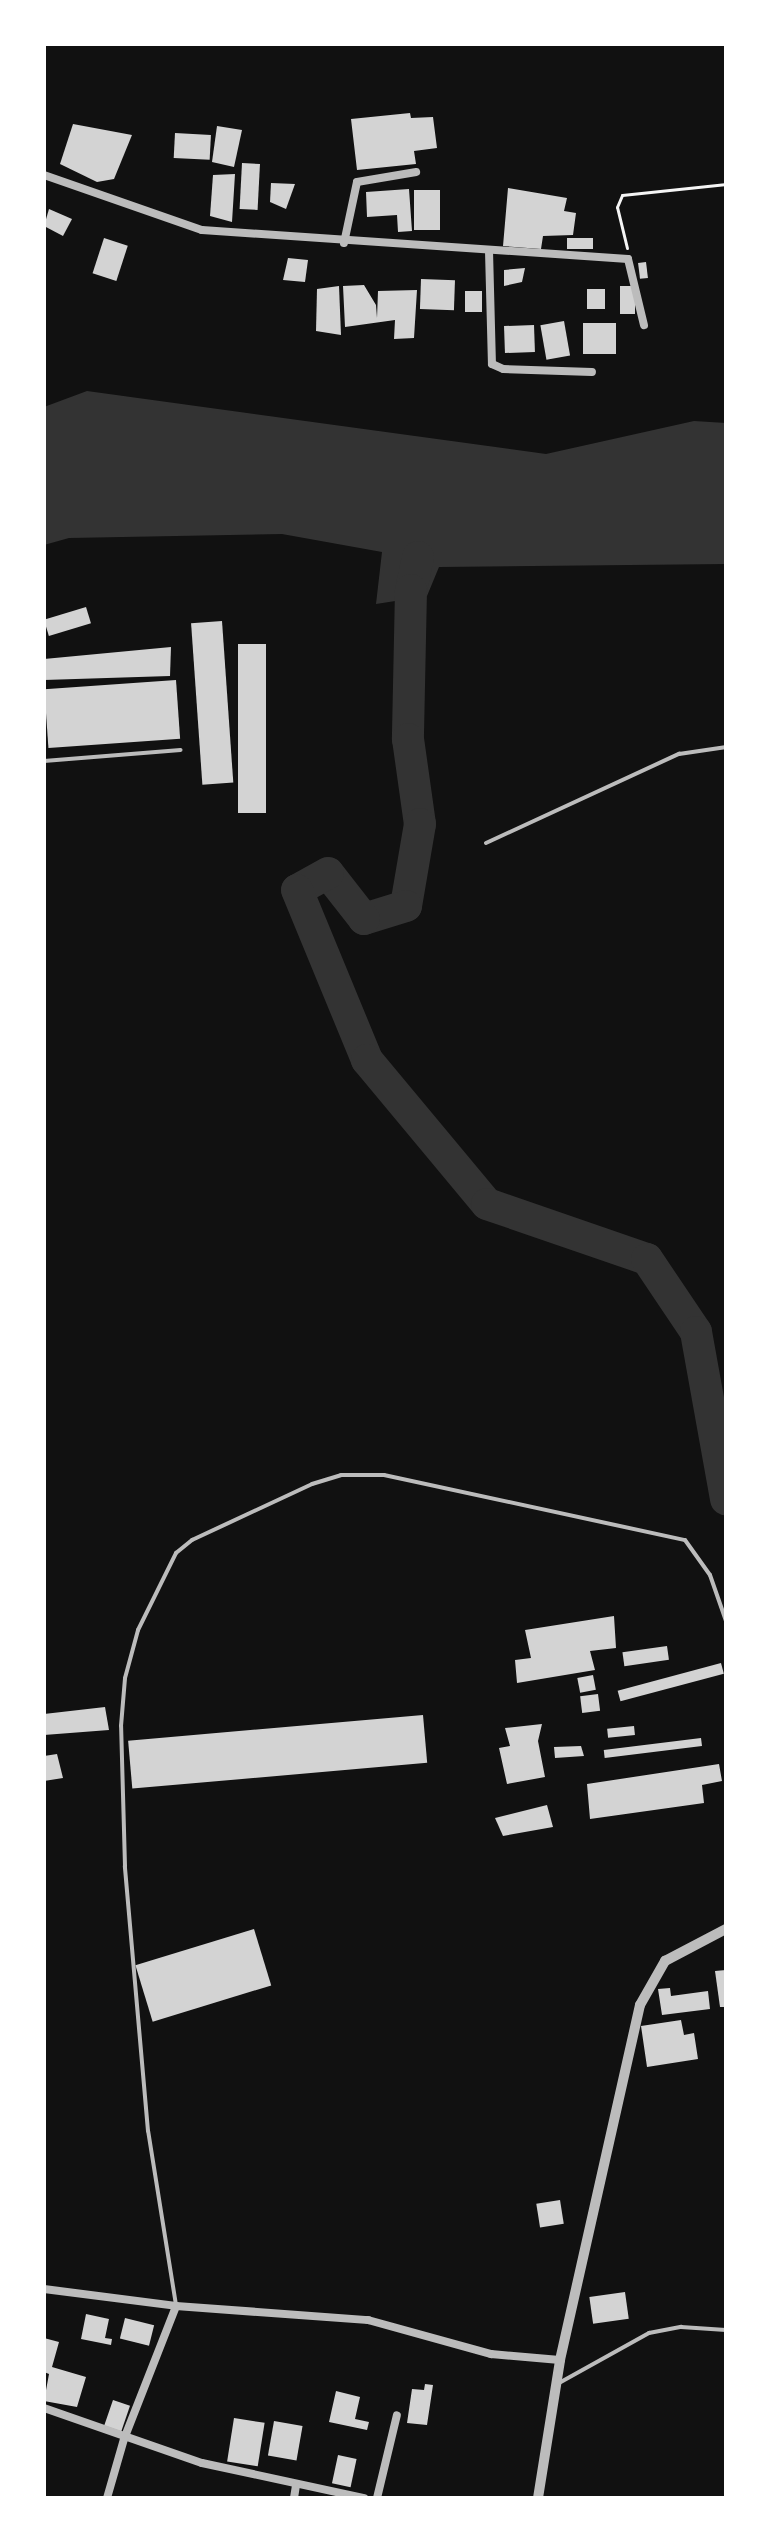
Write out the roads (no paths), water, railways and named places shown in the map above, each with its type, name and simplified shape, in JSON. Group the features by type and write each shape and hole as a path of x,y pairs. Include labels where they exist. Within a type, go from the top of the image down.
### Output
{"street":[{"path":"344,243 357,182 416,172"},
{"path":"44,175 202,230 344,243 628,259 644,325"},
{"path":"489,251 492,364 503,369 592,372"},
{"path":"538,2498 560,2360 640,2005 665,1961 726,1929"},
{"path":"44,2289 176,2306 368,2320 491,2354 560,2360"},
{"path":"107,2498 124,2439 176,2306"},
{"path":"44,2408 124,2439 296,2485 364,2498"},
{"path":"377,2498 397,2415"},
{"path":"294,2498 296,2485"}],"lane":[{"path":"486,843 679,754 726,747"},
{"path":"44,761 181,750"},
{"path":"176,2306 148,2131 125,1866 121,1726 138,1630 176,1553 192,1540 312,1484 341,1475 384,1475 685,1540 710,1575 726,1621"},
{"path":"557,2384 649,2333 681,2327 726,2330"}],"waterway":[{"path":"418,557 411,590 408,739 420,824 406,906 364,919 328,873 297,890 367,1060 487,1204 647,1259 696,1332 726,1499"}]}
